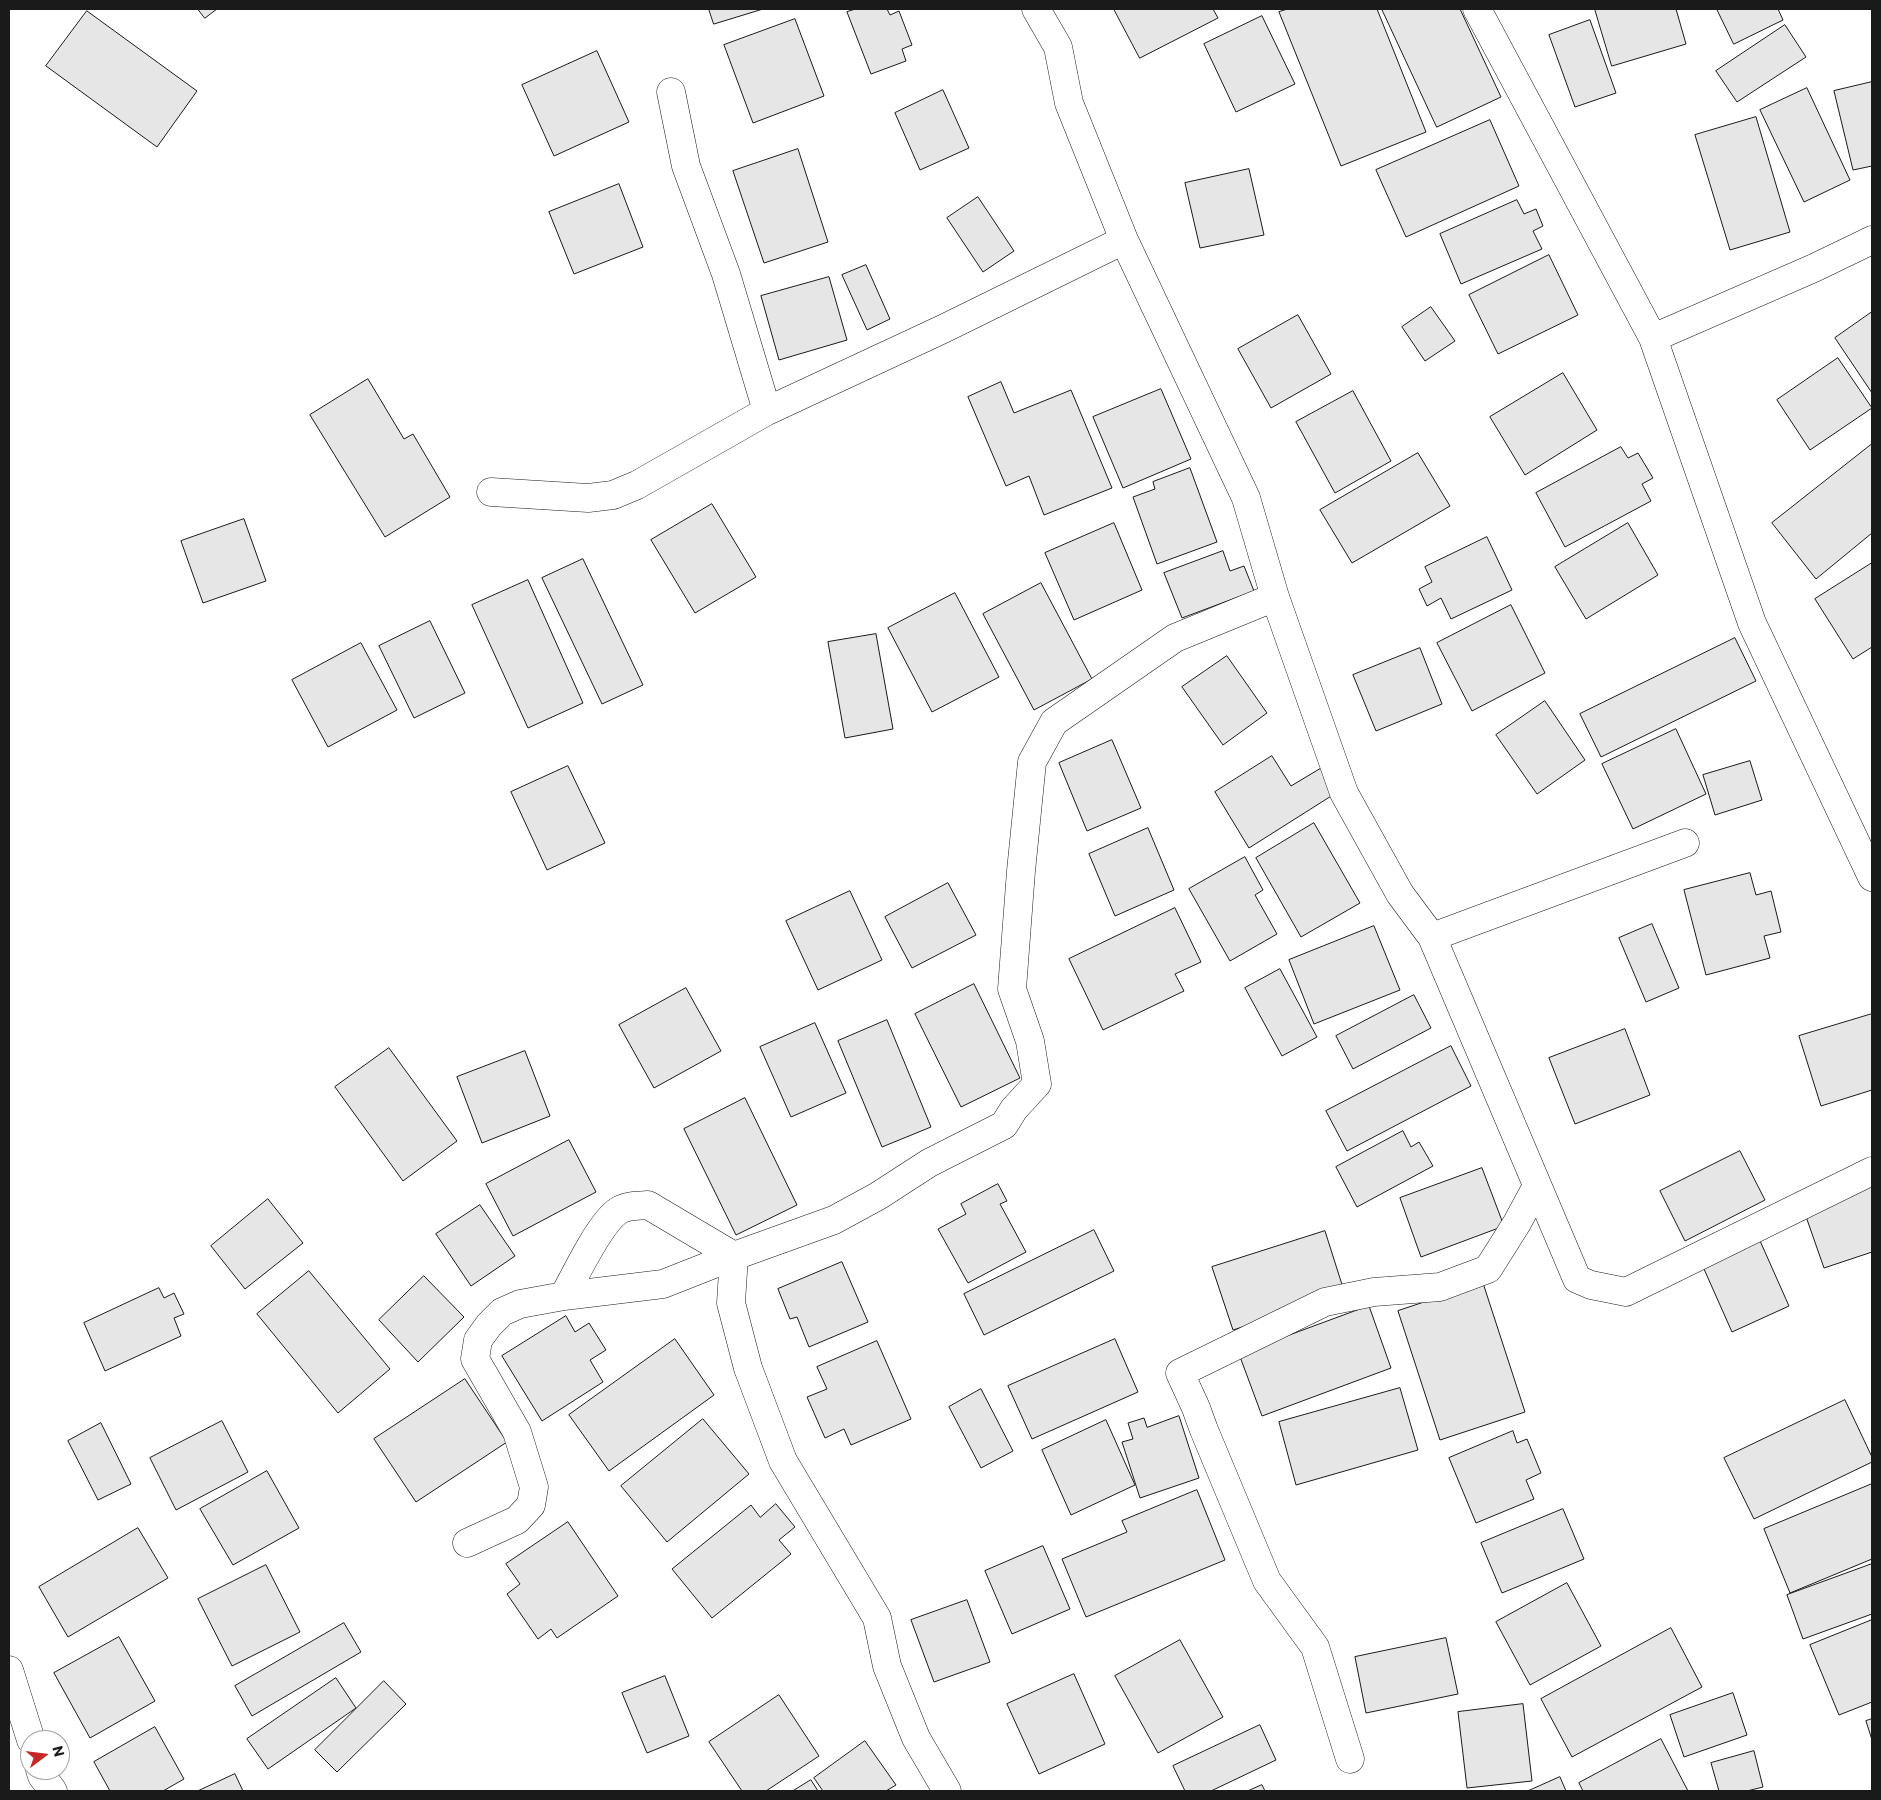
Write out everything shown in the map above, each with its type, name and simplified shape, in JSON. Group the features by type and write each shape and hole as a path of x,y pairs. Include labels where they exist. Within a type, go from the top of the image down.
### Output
{"street":[{"path":"1036,9 1058,47 1069,103 1124,240 1246,498 1275,597 1344,793 1400,894 1432,937 1577,1279 1591,1285 1626,1292 1872,1171"},
{"path":"1478,9 1653,338 1752,623 1872,877"},
{"path":"671,92 686,166 726,274 767,410"},
{"path":"491,492 588,498 612,495 637,485 767,410 943,329 1124,240"},
{"path":"1653,338 1814,268 1872,240"},
{"path":"467,1543 517,1520 531,1505 534,1487 517,1432 475,1359 478,1340 502,1312 520,1304 564,1296 663,1284 834,1220 878,1196 929,1163 1004,1125 1014,1109 1037,1084 1030,1041 1012,989 1020,881 1032,762 1054,722 1175,638 1275,597"},
{"path":"1432,937 1684,842"},
{"path":"1350,1758 1315,1648 1267,1581 1180,1373 1325,1302 1374,1292 1440,1287 1488,1269 1517,1223 1536,1186"},
{"path":"564,1296 606,1220 619,1210 633,1206 648,1205 734,1256"},
{"path":"734,1256 731,1303 748,1368 783,1461 877,1618 887,1666 916,1738 947,1791"},
{"path":"9,1670 28,1730"},
{"path":"45,1780 53,1791"}],"building":[{"path":"198,9 217,9 205,18"},
{"path":"709,9 763,9 714,24"},
{"path":"856,9 887,9 890,15 899,11 912,45 902,49 906,61 871,74 847,12"},
{"path":"1114,9 1213,9 1218,18 1140,58"},
{"path":"1288,9 1377,9 1426,132 1341,166 1279,12"},
{"path":"1382,9 1460,9 1501,97 1437,127"},
{"path":"1595,9 1676,9 1686,44 1612,66"},
{"path":"1717,9 1778,9 1783,20 1734,44"},
{"path":"87,11 197,91 157,147 46,66"},
{"path":"1262,16 1295,84 1236,112 1204,44"},
{"path":"795,19 824,96 753,123 724,45"},
{"path":"1590,20 1616,93 1575,107 1549,35"},
{"path":"1785,25 1806,57 1737,102 1716,71"},
{"path":"597,51 629,122 554,156 522,85"},
{"path":"1872,82 1872,166 1853,170 1834,91"},
{"path":"1807,88 1850,180 1804,202 1760,110"},
{"path":"943,90 969,148 920,170 895,113"},
{"path":"1756,117 1790,232 1730,250 1695,135"},
{"path":"1490,120 1519,186 1406,237 1376,170"},
{"path":"798,149 828,242 764,263 733,171"},
{"path":"1249,169 1264,235 1200,248 1185,183"},
{"path":"619,184 643,247 574,274 549,212"},
{"path":"978,197 1014,251 983,272 947,218"},
{"path":"1517,200 1524,214 1536,209 1543,226 1533,231 1542,249 1461,284 1440,234"},
{"path":"1549,255 1578,315 1498,354 1469,295"},
{"path":"866,265 890,319 867,330 842,275"},
{"path":"829,277 847,340 779,360 761,296"},
{"path":"1431,307 1455,341 1425,361 1402,327"},
{"path":"1872,312 1872,393 1835,338"},
{"path":"1298,315 1331,374 1271,408 1238,349"},
{"path":"1838,358 1872,408 1810,450 1777,400"},
{"path":"1563,373 1597,430 1525,475 1490,417"},
{"path":"368,379 404,439 413,434 450,497 385,537 310,415"},
{"path":"1001,382 1014,413 1071,390 1112,488 1044,515 1029,476 1006,486 968,397"},
{"path":"1161,389 1191,459 1123,488 1093,417"},
{"path":"1353,391 1391,461 1335,493 1296,422"},
{"path":"1872,444 1872,533 1816,579 1772,523"},
{"path":"1621,447 1628,458 1638,453 1653,478 1642,484 1651,501 1565,547 1536,493"},
{"path":"1418,453 1450,506 1352,563 1320,510"},
{"path":"1190,468 1217,542 1157,564 1133,497 1155,489 1153,482"},
{"path":"712,504 756,577 695,613 651,540"},
{"path":"244,519 266,581 203,603 181,541"},
{"path":"1114,523 1142,590 1074,620 1045,553"},
{"path":"1628,523 1658,575 1586,619 1555,567"},
{"path":"1487,537 1512,590 1451,619 1441,598 1427,606 1419,589 1432,582 1425,567"},
{"path":"1223,551 1230,571 1244,566 1254,591 1182,618 1164,573"},
{"path":"583,559 643,685 602,704 542,578"},
{"path":"1872,563 1872,647 1853,659 1815,599"},
{"path":"528,580 583,703 528,728 472,605"},
{"path":"1041,583 1092,679 1034,710 983,614"},
{"path":"955,593 999,677 932,712 888,628"},
{"path":"1511,605 1545,673 1472,711 1437,643"},
{"path":"430,621 465,693 414,718 379,646"},
{"path":"876,634 893,729 845,738 828,642"},
{"path":"1735,638 1756,681 1601,757 1580,714"},
{"path":"361,643 397,710 328,747 292,680"},
{"path":"1420,648 1442,704 1376,731 1353,675"},
{"path":"1227,656 1267,713 1223,745 1182,687"},
{"path":"1545,701 1585,760 1537,794 1496,735"},
{"path":"1676,729 1706,794 1633,829 1602,764"},
{"path":"1112,740 1141,808 1087,831 1059,763"},
{"path":"1272,756 1291,786 1321,768 1336,793 1249,848 1215,792"},
{"path":"1750,761 1762,800 1715,815 1703,775"},
{"path":"568,766 605,843 547,870 511,792"},
{"path":"1314,823 1360,903 1301,937 1256,858"},
{"path":"1148,828 1174,890 1115,916 1089,854"},
{"path":"1245,857 1263,890 1255,895 1277,934 1230,961 1189,889"},
{"path":"1750,873 1756,895 1771,891 1781,932 1764,936 1770,958 1706,975 1684,890"},
{"path":"948,883 976,935 912,968 885,917"},
{"path":"850,891 882,960 818,990 786,921"},
{"path":"1175,908 1201,962 1175,974 1184,991 1103,1030 1069,959"},
{"path":"1652,924 1679,988 1646,1002 1619,938"},
{"path":"1374,926 1400,990 1314,1024 1289,960"},
{"path":"1280,969 1317,1037 1282,1056 1245,988"},
{"path":"974,984 1020,1078 961,1107 915,1014"},
{"path":"686,988 721,1051 654,1088 619,1025"},
{"path":"1414,995 1431,1028 1353,1069 1336,1036"},
{"path":"1872,1014 1872,1090 1821,1106 1799,1036"},
{"path":"887,1020 931,1127 882,1147 838,1041"},
{"path":"815,1023 846,1093 791,1117 760,1047"},
{"path":"1625,1029 1650,1095 1575,1124 1549,1058"},
{"path":"1451,1046 1471,1086 1347,1151 1326,1111"},
{"path":"389,1048 457,1141 403,1181 335,1087"},
{"path":"525,1051 550,1116 482,1143 457,1077"},
{"path":"745,1098 797,1205 736,1235 684,1129"},
{"path":"1403,1131 1411,1147 1419,1142 1433,1166 1357,1207 1336,1167"},
{"path":"569,1140 596,1192 513,1236 486,1184"},
{"path":"1740,1151 1765,1200 1685,1241 1660,1191"},
{"path":"1482,1168 1504,1226 1421,1257 1400,1198"},
{"path":"998,1184 1007,1201 1000,1204 1026,1252 968,1283 938,1229 966,1214 961,1204"},
{"path":"1872,1184 1872,1252 1824,1268 1803,1208"},
{"path":"268,1199 303,1243 245,1289 211,1246"},
{"path":"480,1205 515,1256 471,1286 436,1234"},
{"path":"1094,1230 1114,1271 984,1335 964,1294"},
{"path":"1325,1231 1345,1294 1233,1330 1212,1267"},
{"path":"1757,1234 1789,1306 1732,1332 1700,1260"},
{"path":"842,1262 868,1322 809,1347 797,1317 790,1319 778,1289"},
{"path":"309,1271 390,1369 338,1413 257,1314"},
{"path":"424,1276 464,1317 418,1362 379,1320"},
{"path":"1483,1283 1525,1412 1440,1440 1398,1311"},
{"path":"159,1288 164,1298 174,1293 184,1314 174,1318 181,1336 105,1371 84,1323"},
{"path":"1369,1306 1391,1368 1262,1416 1239,1354"},
{"path":"566,1316 575,1332 589,1323 606,1350 590,1360 603,1382 542,1421 502,1356"},
{"path":"675,1339 714,1395 609,1471 569,1415"},
{"path":"1115,1339 1138,1392 1032,1439 1008,1386"},
{"path":"877,1341 911,1419 851,1445 844,1429 825,1438 807,1397 827,1389 817,1367"},
{"path":"465,1379 507,1442 416,1502 374,1439"},
{"path":"1400,1388 1418,1450 1296,1485 1279,1422"},
{"path":"981,1389 1013,1451 981,1468 949,1407"},
{"path":"1845,1400 1872,1457 1872,1462 1754,1519 1724,1458"},
{"path":"1179,1416 1199,1478 1140,1498 1122,1442 1133,1439 1128,1423 1144,1418 1147,1427"},
{"path":"703,1419 749,1474 667,1542 621,1486"},
{"path":"1106,1420 1135,1485 1071,1515 1042,1450"},
{"path":"222,1421 248,1472 176,1510 150,1458"},
{"path":"101,1423 131,1484 98,1500 68,1441"},
{"path":"1513,1431 1517,1443 1527,1439 1541,1473 1526,1480 1534,1499 1476,1523 1449,1458"},
{"path":"267,1471 299,1528 233,1565 200,1509"},
{"path":"1872,1484 1872,1559 1790,1593 1764,1529"},
{"path":"1197,1490 1225,1560 1086,1617 1062,1559 1127,1532 1122,1521"},
{"path":"776,1504 795,1527 779,1540 791,1554 712,1618 672,1569 751,1505 760,1517"},
{"path":"1563,1509 1584,1559 1502,1593 1481,1543"},
{"path":"568,1522 618,1596 557,1638 551,1629 538,1639 507,1594 520,1584 506,1564"},
{"path":"138,1528 168,1578 68,1637 39,1587"},
{"path":"1043,1546 1070,1609 1012,1634 985,1571"},
{"path":"1872,1564 1872,1614 1803,1639 1787,1595"},
{"path":"266,1565 300,1632 232,1666 198,1599"},
{"path":"1567,1583 1601,1646 1530,1685 1496,1622"},
{"path":"967,1600 990,1662 934,1682 911,1620"},
{"path":"1872,1620 1872,1702 1839,1715 1810,1645"},
{"path":"344,1623 361,1652 252,1716 235,1686"},
{"path":"1671,1628 1702,1687 1572,1757 1541,1699"},
{"path":"119,1637 155,1701 90,1738 54,1673"},
{"path":"1446,1638 1458,1694 1366,1713 1355,1657"},
{"path":"1180,1640 1223,1717 1158,1753 1115,1676"},
{"path":"1074,1674 1105,1744 1039,1774 1007,1704"},
{"path":"665,1676 689,1736 647,1753 622,1693"},
{"path":"336,1678 356,1708 268,1769 247,1739"},
{"path":"384,1681 406,1704 337,1772 315,1750"},
{"path":"1733,1693 1747,1735 1684,1757 1670,1715"},
{"path":"779,1695 819,1756 766,1791 742,1791 709,1742"},
{"path":"1523,1704 1532,1781 1467,1788 1458,1712"},
{"path":"1872,1719 1872,1740 1866,1721"},
{"path":"1260,1725 1276,1760 1211,1791 1185,1791 1173,1766"},
{"path":"155,1727 184,1779 163,1791 110,1791 94,1762"},
{"path":"1661,1739 1688,1791 1583,1791 1579,1783"},
{"path":"865,1741 896,1785 886,1791 823,1791 814,1778"},
{"path":"1754,1751 1763,1787 1747,1791 1719,1791 1711,1763"},
{"path":"235,1774 243,1791 198,1791"},
{"path":"1560,1777 1566,1791 1528,1791"},
{"path":"811,1780 818,1791 793,1791"},
{"path":"1262,1785 1265,1791 1248,1791"}]}
